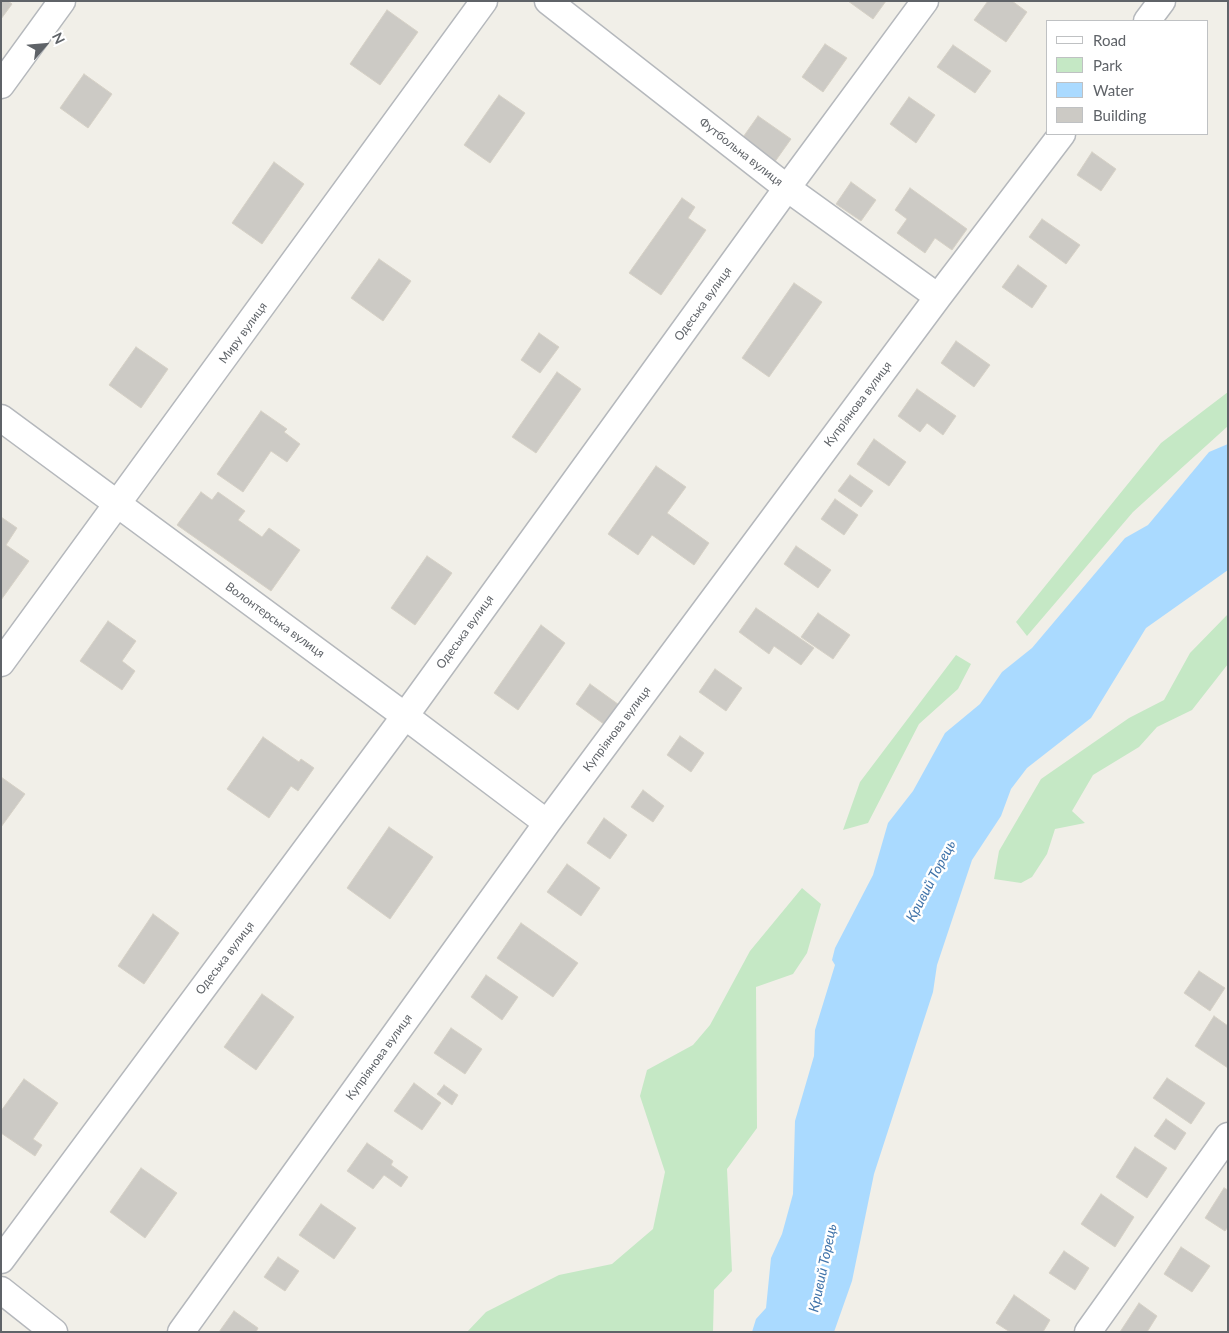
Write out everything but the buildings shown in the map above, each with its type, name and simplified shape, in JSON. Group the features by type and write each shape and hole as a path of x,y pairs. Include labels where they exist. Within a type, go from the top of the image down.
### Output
{"street":[{"path":"1,85 62,1"},
{"name":"Миру вулиця","path":"1,664 484,1"},
{"name":"Футбольна вулиця","path":"548,1 787,188 938,297"},
{"name":"Одеська вулиця","path":"1,1260 405,716 787,188 925,1"},
{"path":"1148,20 1162,1"},
{"name":"Купріянова вулиця","path":"181,1332 547,823 938,297 1061,135"},
{"name":"Волонтерська вулиця","path":"1,418 547,823"},
{"path":"1088,1332 1228,1136"},
{"path":"1,1290 54,1332"}],"green space":[{"path":"1228,392 1228,426 1133,512 1027,636 1016,622 1161,443"},
{"path":"1228,614 1228,664 1192,710 1157,727 1139,747 1093,775 1072,811 1085,823 1055,829 1047,854 1032,877 1021,883 994,879 999,851 1041,779 1129,718 1164,700 1190,653"},
{"path":"956,655 971,664 958,689 919,724 868,823 843,830 860,782"},
{"path":"802,888 821,904 807,953 793,974 756,987 757,1128 727,1169 732,1271 714,1290 713,1332 467,1332 486,1312 559,1275 612,1264 653,1229 665,1172 640,1096 647,1070 693,1045 710,1025 750,951"}],"water":[{"name":"Кривий Торець","path":"1228,444 1228,570 1146,628 1091,718 1027,768 1011,789 1001,816 972,860 937,965 933,992 874,1174 852,1281 834,1332 752,1332 756,1319 766,1308 771,1258 782,1234 793,1194 795,1121 814,1056 815,1030 835,965 832,960 835,948 873,875 888,823 913,791 945,733 980,704 1002,672 1032,648 1125,538 1148,525 1209,452"}]}
